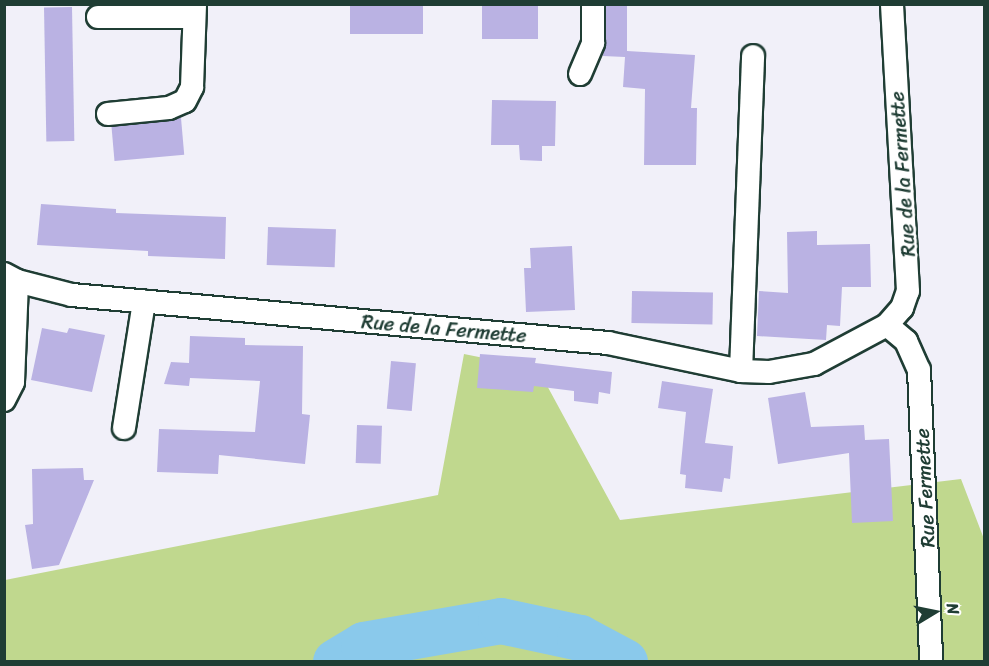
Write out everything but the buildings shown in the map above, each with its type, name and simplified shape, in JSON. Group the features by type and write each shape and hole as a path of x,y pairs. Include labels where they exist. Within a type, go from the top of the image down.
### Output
{"street":[{"path":"580,74 593,43 593,4"},
{"name":"Rue de la Fermette","path":"4,400 14,382 11,277 72,295 608,343 741,371 769,372 814,364 888,325 902,308 909,270 892,4"},
{"path":"98,17 195,11 192,87 185,101 169,108 108,114"},
{"path":"741,371 753,56"},
{"path":"124,428 144,302"},
{"name":"Rue Fermette","path":"888,325 906,341 919,370 931,662"}],"green space":[{"path":"464,354 538,369 620,520 961,479 984,539 984,661 5,662 5,580 438,495"}],"waterway":[{"path":"336,662 364,645 501,621 580,638 625,662"}]}
